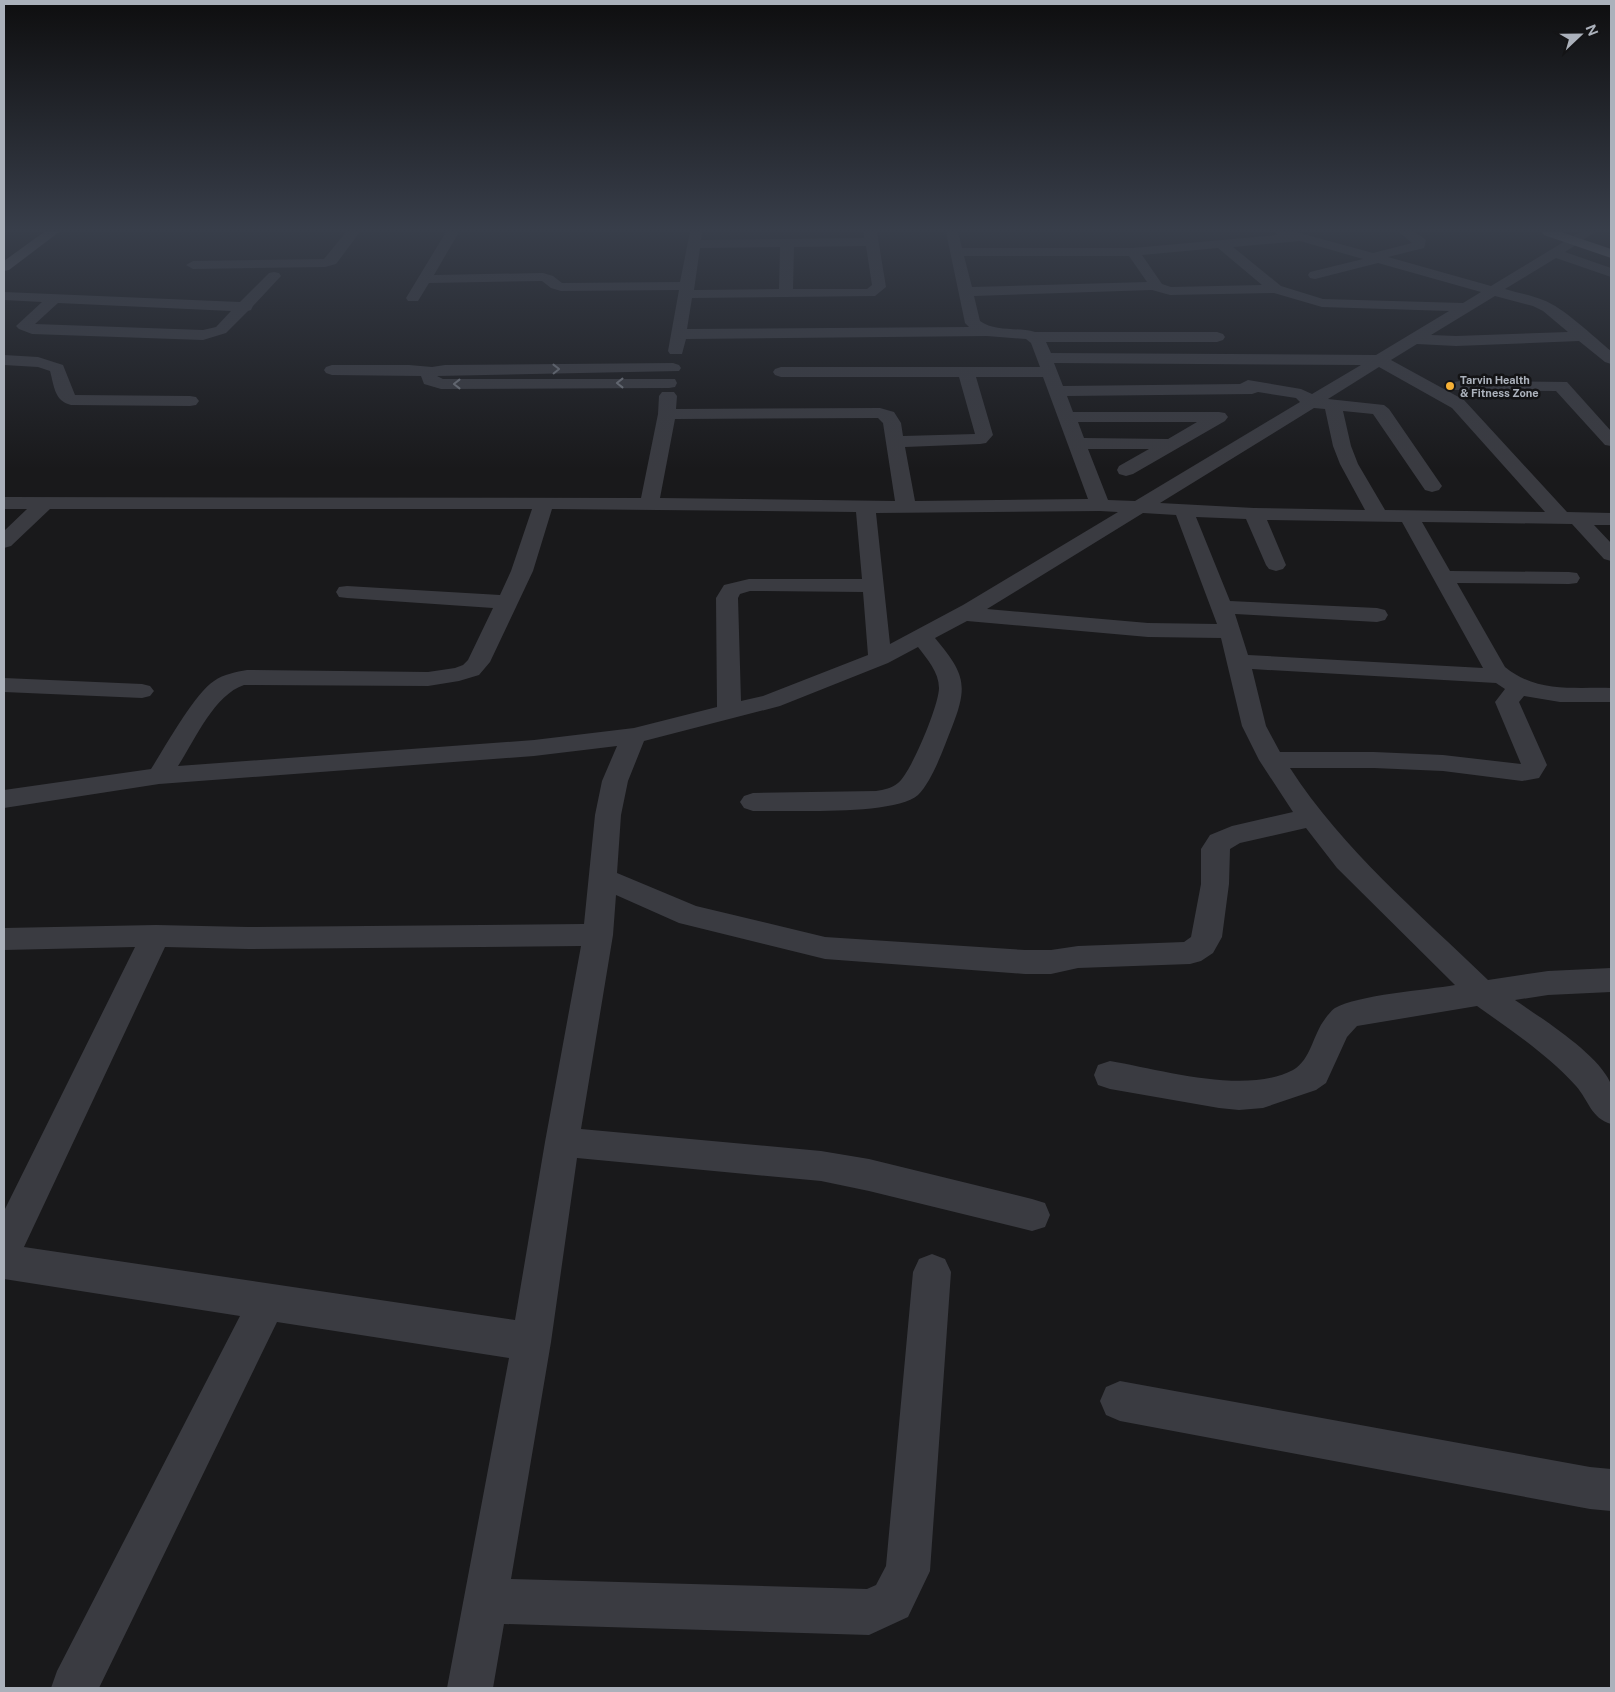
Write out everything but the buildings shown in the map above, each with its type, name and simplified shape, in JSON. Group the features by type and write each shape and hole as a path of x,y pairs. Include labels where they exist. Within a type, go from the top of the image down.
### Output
{"street":[{"path":"40,311 24,326 32,329 203,334 221,330 241,311"},
{"path":"649,505 667,414 671,376 684,311"},
{"path":"970,311 973,323 984,332"},
{"path":"4,798 159,776 534,748 634,736 771,701 880,658 964,614 1459,311"},
{"path":"1553,311 1611,359"},
{"path":"680,334 984,332 1025,334 1033,337 1038,341 1100,505"},
{"path":"779,392 784,333"},
{"path":"1413,339 1456,341 1585,336"},
{"path":"1033,337 1217,337"},
{"path":"4,360 43,363 57,368 64,396 71,400 190,401"},
{"path":"667,414 779,392 1047,365 1378,360 1458,404 1570,519 1611,555"},
{"path":"332,370 409,370 432,372 445,370 671,376"},
{"path":"895,442 980,439 984,436 966,372"},
{"path":"1460,386 1561,386 1611,441"},
{"path":"1057,391 1250,387 1301,394 1310,402 1368,407 1384,412 1432,486"},
{"path":"779,392 888,416 892,423 906,507"},
{"path":"1333,404 1342,446 1349,464 1379,517"},
{"path":"1067,417 1219,417 1126,470"},
{"path":"1077,443 1171,444"},
{"path":"4,503 544,503 906,507 1100,505 1254,514 1410,518 1611,519"},
{"path":"4,542 45,503"},
{"path":"159,776 210,697 220,686 235,679 248,677 428,679 471,670 478,662 522,570 544,503"},
{"path":"865,506 880,658"},
{"path":"1183,509 1226,620 1254,726 1272,760 1295,796 1347,860 1483,994 1559,1048 1589,1078 1611,1110"},
{"path":"1254,514 1276,565"},
{"path":"1410,518 1496,671 1510,681"},
{"path":"1443,577 1569,578"},
{"path":"729,712 727,598 732,590 749,585 873,586"},
{"path":"347,592 507,602"},
{"path":"964,614 1148,630 1226,620 1377,615"},
{"path":"752,802 876,800 895,796 910,788 940,729 951,689 945,668 921,636"},
{"path":"1238,661 1510,681 1546,692 1611,695"},
{"path":"1272,760 1408,762 1530,772 1534,765 1507,702 1510,681"},
{"path":"4,685 142,690"},
{"path":"470,1688 532,1342 562,1142 598,935 608,814 614,781 634,736"},
{"path":"603,878 689,915 826,948 1025,962 1052,962 1078,957 1190,953 1202,945 1207,938 1215,884 1215,849 1220,842 1232,836 1312,817"},
{"path":"4,939 156,936 248,938 598,935"},
{"path":"4,1250 156,936"},
{"path":"1110,1075 1219,1094 1239,1096 1264,1094 1304,1080 1314,1073 1335,1029 1346,1017 1361,1012 1548,984 1611,980"},
{"path":"562,1142 821,1166 869,1175 1032,1215"},
{"path":"4,1262 532,1342"},
{"path":"485,1601 868,1612 892,1601 908,1571 932,1272"},
{"path":"74,1688 267,1302"},
{"path":"1120,1400 1580,1486 1611,1490"}],"place":[{"name":"Tarvin Health & Fitness Zone","path":"1450,386"}]}
